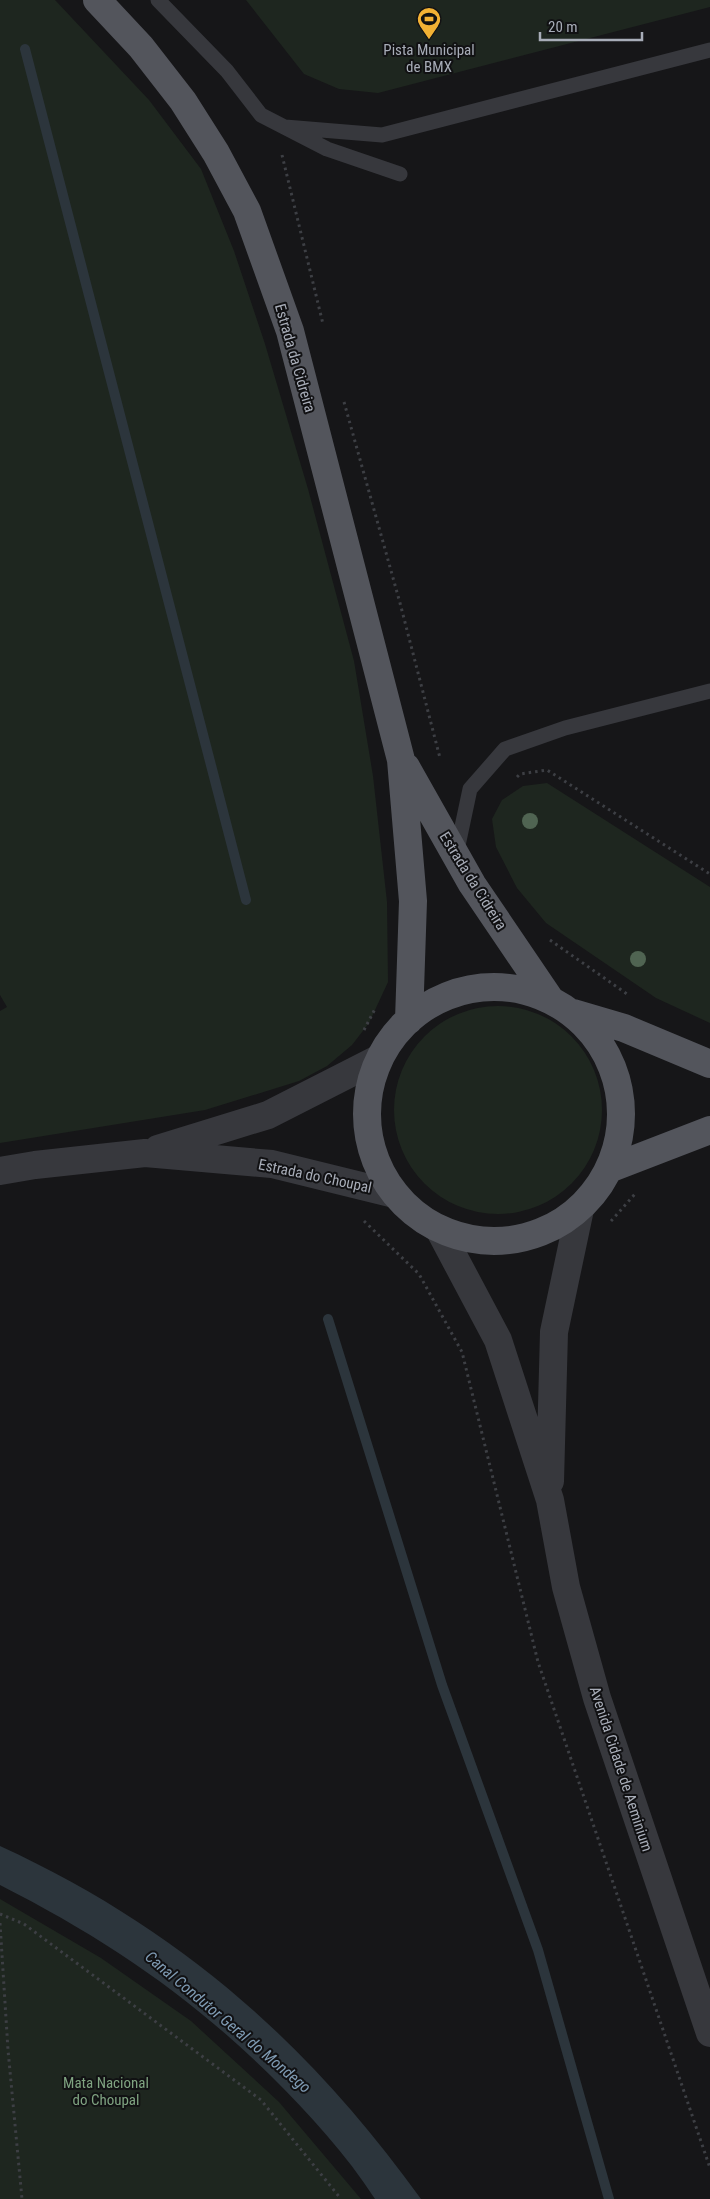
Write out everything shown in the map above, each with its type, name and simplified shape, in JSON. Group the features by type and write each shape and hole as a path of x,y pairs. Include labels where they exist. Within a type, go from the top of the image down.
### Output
{"main road":[{"name":"Estrada da Cidreira","path":"97,0 141,48 183,102 216,152 247,211 290,331 402,760 413,901 409,1020"},
{"name":"Estrada da Cidreira","path":"402,760 472,884 560,1006 592,1032 608,1057 618,1084 622,1113 619,1142 609,1169 596,1191 580,1209 555,1226 527,1237 498,1241 468,1239 439,1229 415,1214 394,1194 378,1167 372,1152 367,1129 366,1105 370,1082 378,1059 391,1038 409,1020 433,1002 461,991 491,986 521,990 560,1006 624,1028 710,1064"},
{"path":"609,1169 710,1130"}],"street":[{"name":"Estrada do Choupal","path":"0,1171 35,1165 145,1153 268,1115 378,1059"},
{"name":"Estrada do Choupal","path":"145,1153 272,1164 394,1194"},
{"name":"Avenida Cidade de Aeminium","path":"550,1500 554,1332 580,1209"},
{"name":"Avenida Cidade de Aeminium","path":"439,1229 498,1340 550,1500 566,1587 597,1698 710,2033"}],"lane":[{"path":"158,0 227,70 261,115 327,149 400,174"},
{"path":"285,126 382,135 710,50"},
{"path":"456,856 470,789 505,749 565,728 710,691"}],"path":[{"path":"281,151 325,330"},
{"path":"342,396 400,603 441,765"},
{"path":"513,781 520,774 547,770 710,874"},
{"path":"544,936 634,998"},
{"path":"363,1030 380,999"},
{"path":"607,1226 640,1190"},
{"path":"358,1215 419,1274 462,1352 538,1662 710,2168"},
{"path":"0,1914 24,1924 261,2100 341,2199"},
{"path":"0,1922 8,2050 22,2199"}],"green space":[{"path":"0,0 55,0 149,100 201,169 234,251 265,344 308,489 354,661 373,776 387,902 388,982 369,1023 352,1045 327,1066 299,1081 205,1110 0,1143 0,1011 7,1007 0,995"},
{"name":"Pista Municipal de BMX","path":"246,0 710,0 710,7 378,93 339,89 304,74"},
{"path":"547,783 710,887 710,1023 656,998 546,923 517,888 496,847 492,819 502,800 523,786"},
{"path":"498,1006 518,1008 547,1018 564,1030 578,1044 594,1070 600,1090 602,1110 600,1130 590,1159 578,1176 564,1190 538,1206 518,1212 498,1214 478,1212 449,1202 432,1190 418,1176 402,1150 396,1130 394,1110 396,1090 406,1061 418,1044 432,1030 458,1014 478,1008"},
{"name":"Mata Nacional do Choupal","path":"0,1899 101,1958 191,2021 279,2102 361,2199 0,2199"}],"water":[{"name":"Canal Condutor Geral do Mondego","path":"0,1846 65,1878 125,1914 181,1952 234,1994 285,2039 332,2089 377,2142 421,2199 375,2199 352,2166 314,2120 241,2047 209,2020 177,1994 110,1947 0,1885"}],"waterway":[{"path":"25,49 246,900"},
{"path":"328,1319 442,1685 538,1950 609,2199"}],"place":[{"name":"Pista Municipal de BMX","path":"429,40"}]}
